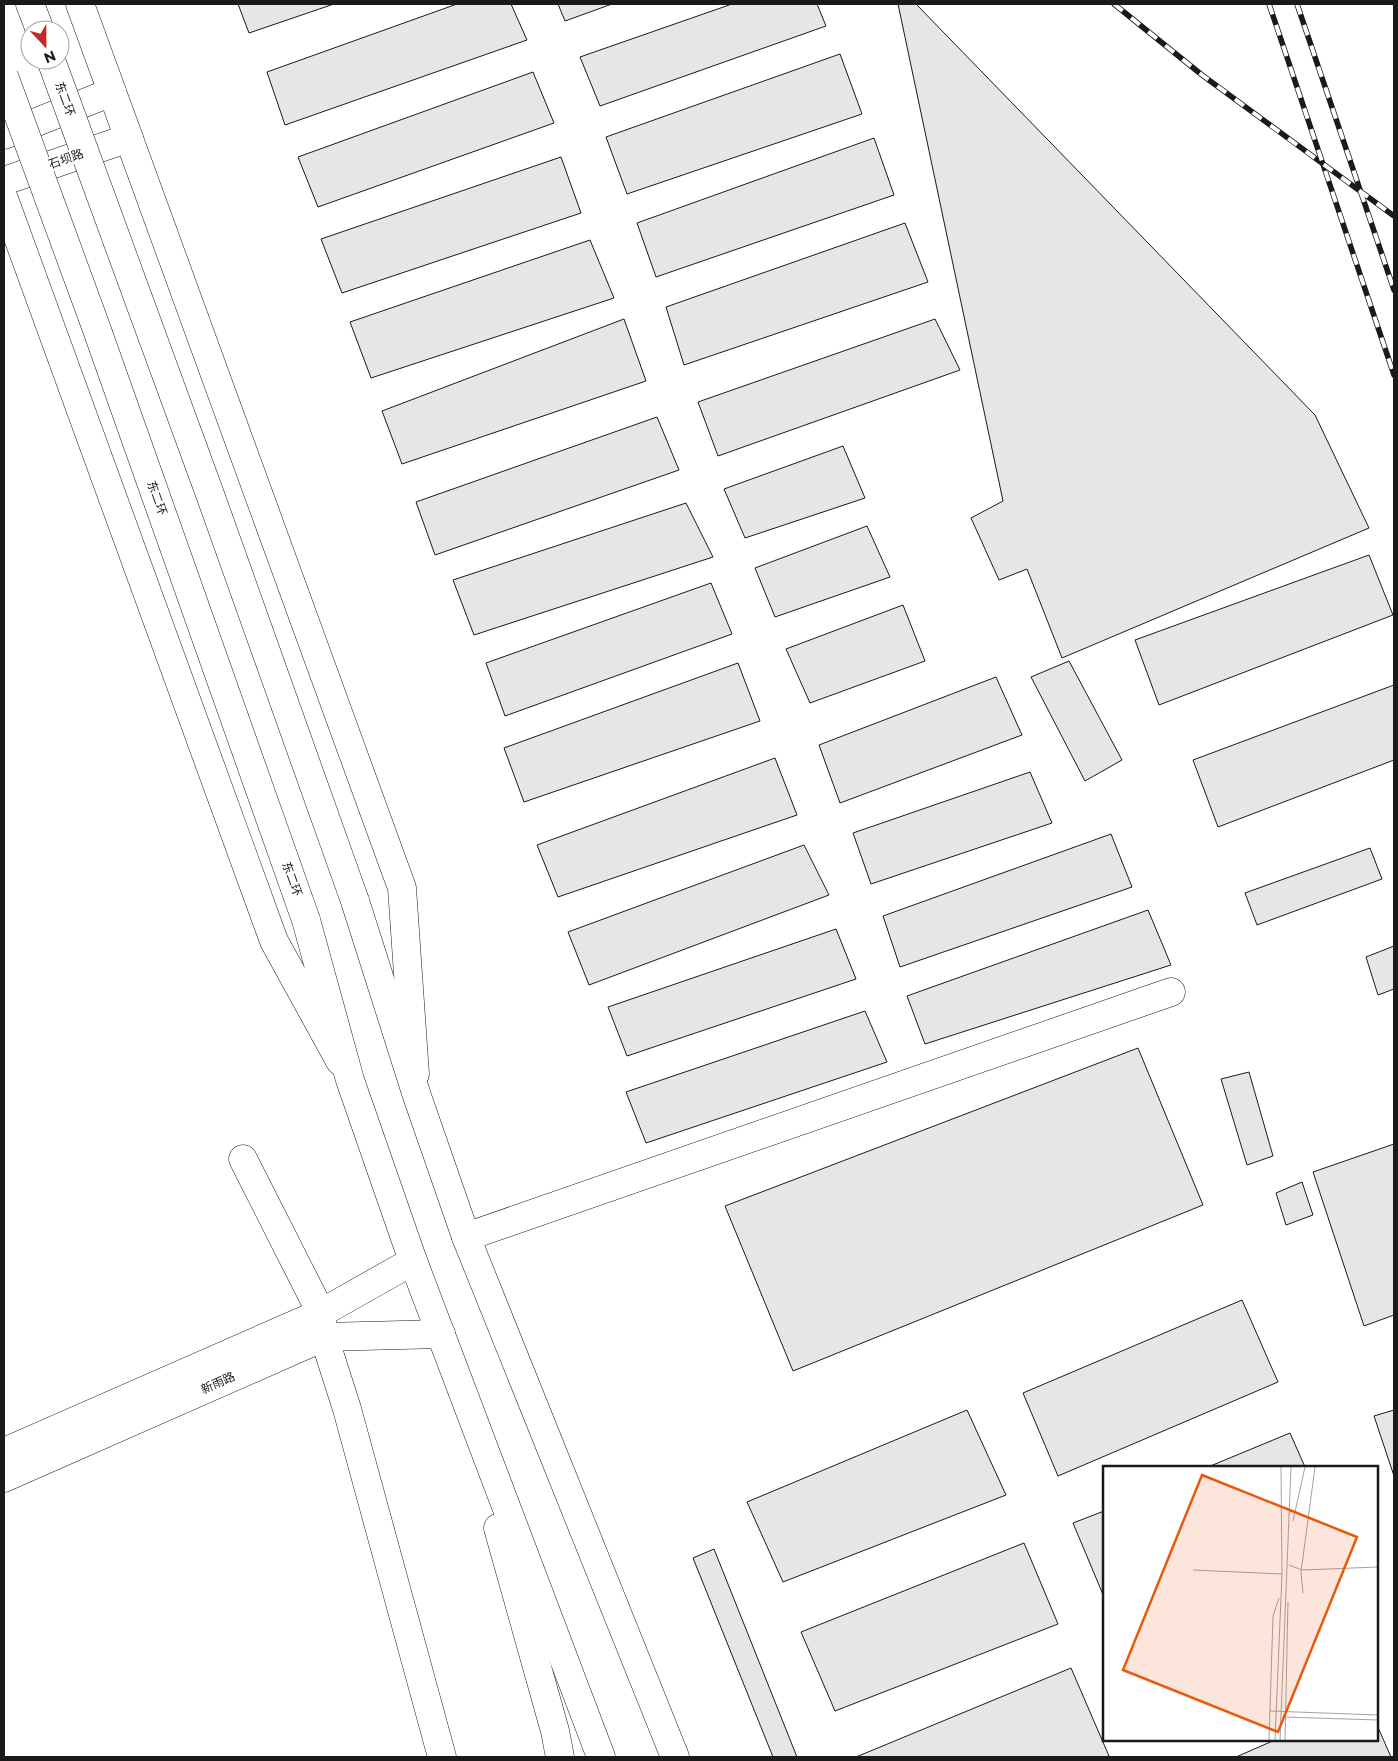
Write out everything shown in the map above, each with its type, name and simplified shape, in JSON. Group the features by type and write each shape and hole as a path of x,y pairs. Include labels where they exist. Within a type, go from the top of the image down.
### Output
{"main road":[{"path":"30,4 36,20"},
{"path":"80,4 402,888 417,1096 466,1237 675,1757"},
{"name":"东二环","path":"55,70 355,901 417,1096"},
{"name":"东二环","path":"4,76 96,327 306,920 350,1080"},
{"path":"4,135 112,92"},
{"name":"石坝路","path":"4,180 129,138"},
{"path":"4,200 274,941 350,1080 414,1261 601,1757"},
{"path":"466,1237 1170,992"},
{"path":"243,1159 322,1325 350,1419 442,1757"},
{"name":"新雨路","path":"4,1478 322,1325 414,1261"},
{"name":"新雨路","path":"4,1452 322,1325 445,1344"},
{"path":"445,1344 555,1731 560,1757"}],"building":[{"path":"238,4 334,4 249,33"},
{"path":"457,4 511,4 527,40 285,125 267,72"},
{"path":"558,4 612,4 565,21"},
{"path":"732,4 817,4 826,26 600,106 580,57"},
{"path":"898,4 916,4 1315,415 1369,528 1062,658 1027,569 999,580 971,518 1003,501"},
{"path":"840,54 862,114 627,194 606,137"},
{"path":"533,72 554,123 318,207 298,157"},
{"path":"874,138 894,195 656,277 637,223"},
{"path":"561,157 581,213 342,293 321,239"},
{"path":"905,223 928,282 684,365 666,307"},
{"path":"590,240 614,298 371,378 350,322"},
{"path":"624,319 646,381 402,464 382,411"},
{"path":"935,319 960,370 718,456 698,402"},
{"path":"657,417 679,470 435,555 416,502"},
{"path":"843,446 865,498 745,538 724,489"},
{"path":"686,503 713,557 474,635 453,580"},
{"path":"867,526 890,577 775,617 755,568"},
{"path":"1369,555 1393,615 1159,705 1135,640"},
{"path":"711,583 732,634 505,716 486,663"},
{"path":"903,605 925,661 810,703 786,649"},
{"path":"1069,661 1122,760 1085,781 1031,677"},
{"path":"738,663 760,721 524,802 504,748"},
{"path":"996,677 1022,735 840,803 819,745"},
{"path":"1394,685 1394,760 1218,827 1193,760"},
{"path":"775,758 797,815 558,897 537,845"},
{"path":"1030,772 1052,823 871,884 853,833"},
{"path":"1111,834 1132,887 900,967 883,916"},
{"path":"804,845 829,895 589,985 568,932"},
{"path":"1370,848 1382,879 1257,925 1245,893"},
{"path":"1148,910 1171,965 925,1044 907,996"},
{"path":"836,929 856,979 627,1056 608,1007"},
{"path":"1394,946 1394,989 1378,995 1366,957"},
{"path":"865,1011 887,1062 646,1143 626,1092"},
{"path":"1138,1048 1203,1205 793,1371 725,1206"},
{"path":"1249,1072 1273,1156 1247,1165 1221,1079"},
{"path":"1394,1144 1394,1315 1364,1326 1313,1172"},
{"path":"1302,1182 1313,1215 1286,1225 1276,1193"},
{"path":"1242,1300 1278,1382 1058,1476 1023,1393"},
{"path":"967,1410 1006,1495 783,1582 747,1502"},
{"path":"1394,1410 1394,1476 1374,1416"},
{"path":"1290,1433 1305,1466 1210,1466"},
{"path":"1103,1511 1103,1595 1073,1523"},
{"path":"1024,1543 1058,1624 835,1711 801,1632"},
{"path":"714,1549 797,1757 773,1757 693,1558"},
{"path":"1071,1668 1109,1756 856,1757"},
{"path":"1378,1727 1391,1757 1236,1757 1273,1741 1378,1741"}],"railway":[{"path":"1114,4 1202,75 1394,216"},
{"path":"1269,4 1394,375"},
{"path":"1297,4 1394,290"}]}
